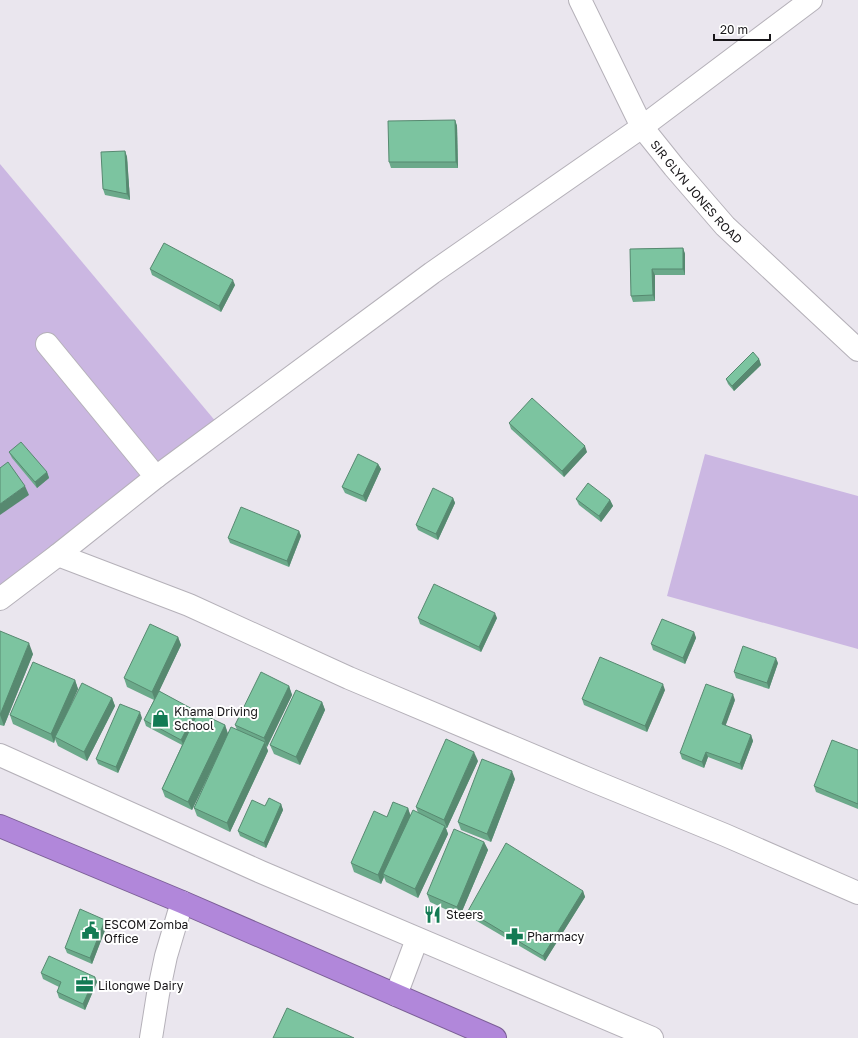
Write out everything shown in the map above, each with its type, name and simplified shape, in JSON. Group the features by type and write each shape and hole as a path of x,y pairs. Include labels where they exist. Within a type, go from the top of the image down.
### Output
{"highway":[{"path":"0,826 182,902 495,1038"}],"street":[{"name":"SIR GLYN JONES ROAD","path":"580,0 642,127 725,226 858,350"},
{"path":"0,599 156,477 432,273 642,127 811,0"},
{"path":"47,344 156,477"},
{"path":"58,555 189,606 349,678 725,835 858,893"},
{"path":"0,755 260,872 652,1038"},
{"path":"151,1038 166,956 182,902"},
{"path":"396,995 417,939"}],"shaded area":[{"path":"0,164 222,429 0,593"},
{"path":"705,454 858,496 858,649 667,596"}],"building":[{"path":"455,120 456,162 389,162 388,121"},
{"path":"125,151 127,194 103,189 101,152"},
{"path":"164,243 233,280 219,306 150,269"},
{"path":"683,248 683,269 652,269 653,295 631,296 630,249"},
{"path":"753,352 759,359 732,386 726,379"},
{"path":"532,398 585,446 562,471 509,423"},
{"path":"21,442 47,472 35,482 9,452"},
{"path":"358,454 378,464 363,496 342,487"},
{"path":"8,462 25,486 0,504 0,468"},
{"path":"588,483 610,500 599,516 576,499"},
{"path":"433,488 453,498 436,534 416,525"},
{"path":"241,507 299,531 287,561 228,538"},
{"path":"434,584 495,613 479,647 418,618"},
{"path":"662,619 694,632 683,658 651,644"},
{"path":"150,624 178,637 152,692 124,678"},
{"path":"0,631 29,643 0,715"},
{"path":"743,646 776,658 767,683 734,672"},
{"path":"600,657 663,684 645,726 582,699"},
{"path":"33,662 75,680 51,734 10,715"},
{"path":"261,672 289,686 264,738 235,725"},
{"path":"82,683 112,698 84,752 55,737"},
{"path":"706,684 733,694 722,724 751,735 740,764 706,752 702,762 680,753"},
{"path":"296,690 322,702 296,757 270,745"},
{"path":"159,691 196,711 181,740 144,720"},
{"path":"120,704 140,712 116,767 96,759"},
{"path":"198,712 225,725 188,802 162,789"},
{"path":"231,727 265,742 227,823 194,808"},
{"path":"446,739 474,752 444,820 416,807"},
{"path":"832,740 858,750 858,804 814,786"},
{"path":"482,759 512,771 487,834 458,822"},
{"path":"269,798 281,804 264,843 238,831 252,800 265,806"},
{"path":"393,802 408,808 378,875 351,863 374,811 387,817"},
{"path":"413,810 445,826 415,889 383,874"},
{"path":"454,829 484,842 457,907 427,894"},
{"path":"506,843 583,891 543,956 468,911"},
{"path":"80,909 105,920 90,958 65,948"},
{"path":"49,956 95,977 83,1004 57,992 61,982 41,973"},
{"path":"287,1008 354,1038 273,1038"}],"place":[{"name":"Khama Driving School","path":"161,718"},
{"name":"Steers","path":"433,914"},
{"name":"ESCOM Zomba Office","path":"91,931"},
{"name":"Pharmacy","path":"514,936"},
{"name":"Lilongwe Dairy","path":"85,985"}]}
